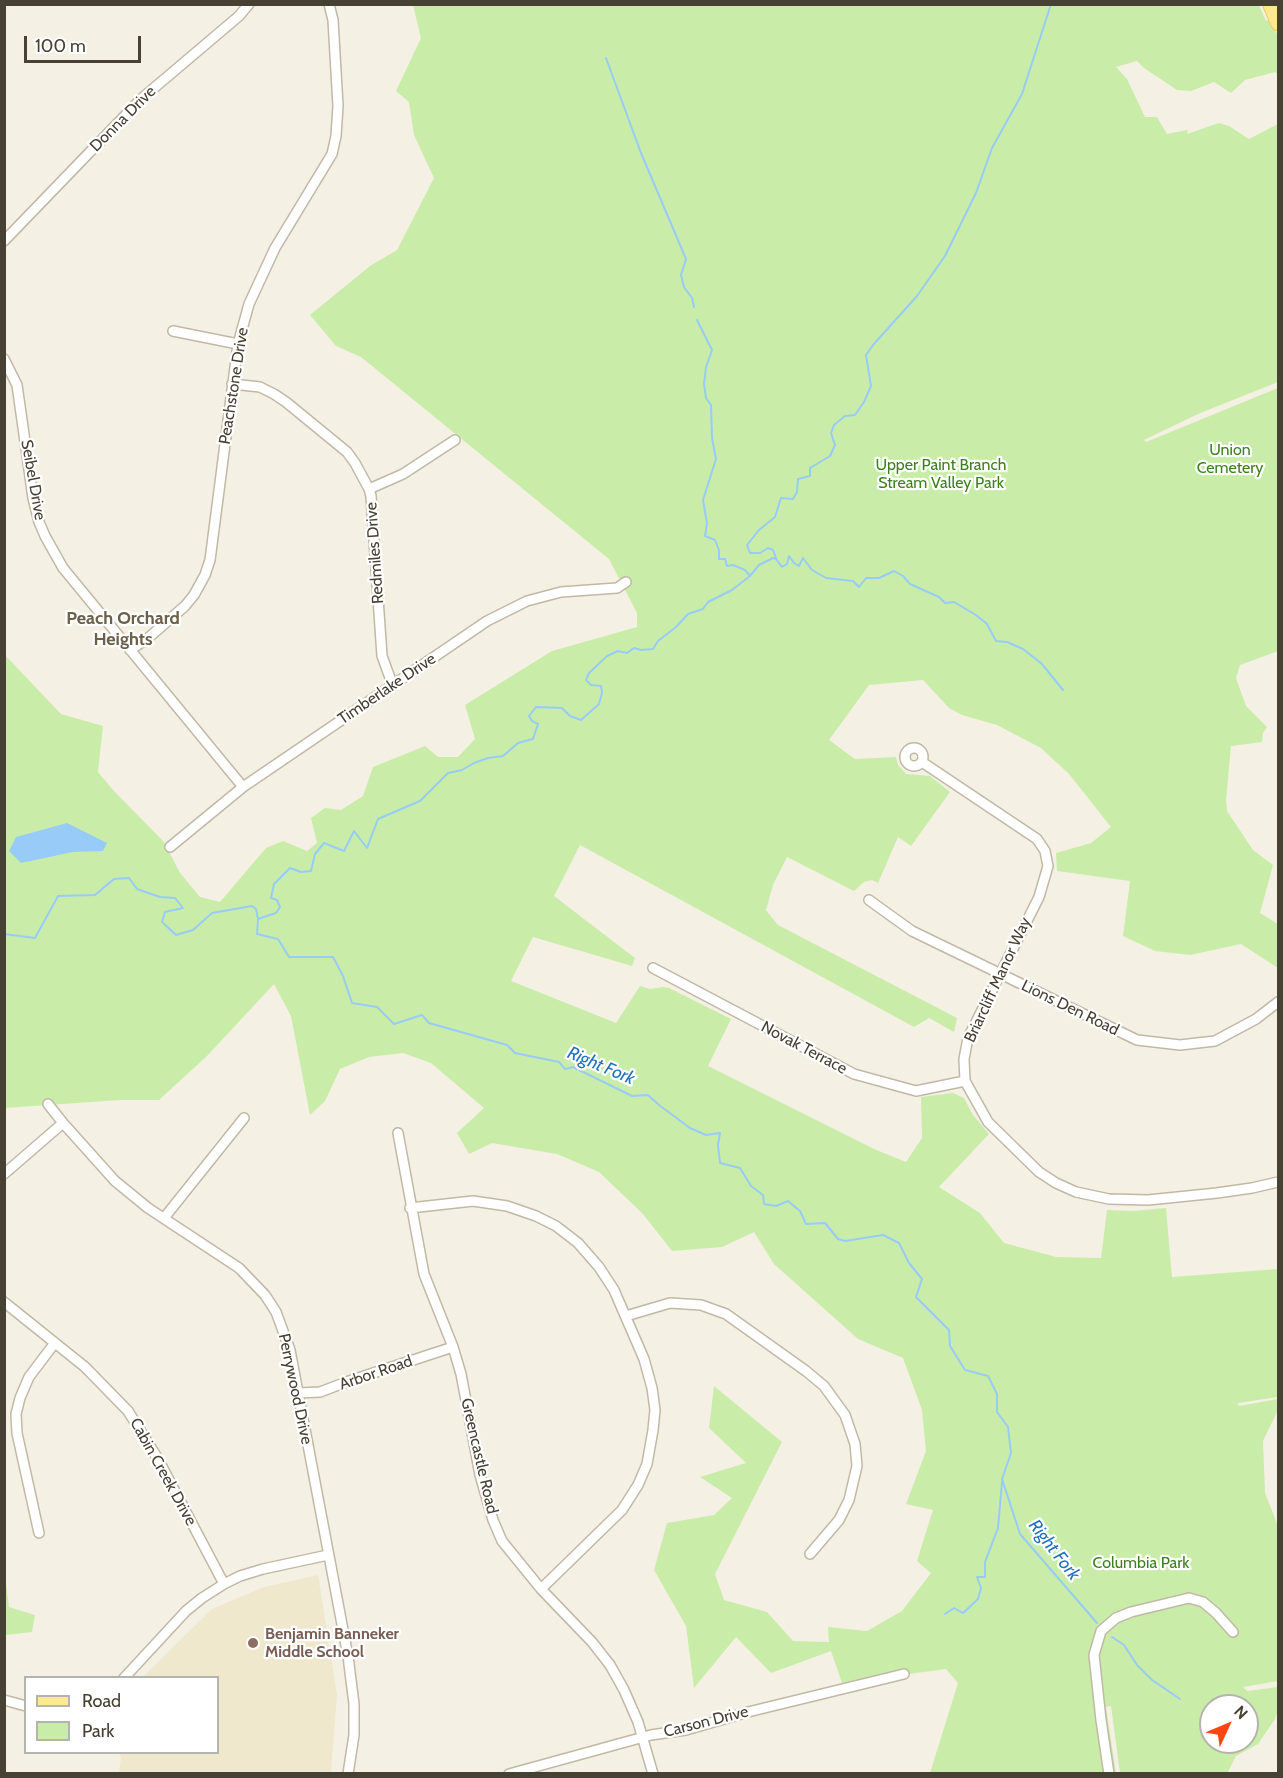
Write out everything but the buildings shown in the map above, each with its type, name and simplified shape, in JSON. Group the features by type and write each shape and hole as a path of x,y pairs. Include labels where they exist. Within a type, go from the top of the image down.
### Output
{"main road":[{"path":"1270,4 1278,24"}],"street":[{"name":"Donna Drive","path":"4,241 141,99 239,16 249,4"},
{"name":"Peachstone Drive","path":"130,650 147,639 185,606 205,575 210,560 238,344 249,304 264,268 332,154 336,136 338,106 333,20 329,4"},
{"path":"173,331 238,344"},
{"name":"Seibel Drive","path":"4,359 17,385 33,498 45,536 63,568 243,787"},
{"name":"Redmiles Drive","path":"232,384 260,387 286,402 347,452 369,489 382,656 393,686"},
{"path":"369,489 403,474 455,440"},
{"name":"Timberlake Drive","path":"170,847 243,787 487,621 527,601 561,592 616,588 626,582"},
{"name":"Briarcliff Manor Way","path":"922,762 1036,838 1045,851 1048,867 1038,897 968,1038 964,1059 965,1081"},
{"name":"Lions Den Road","path":"869,900 912,931 1137,1040 1158,1044 1189,1045 1215,1041 1246,1025 1278,1002"},
{"name":"Novak Terrace","path":"653,968 854,1074 916,1091 965,1081"},
{"path":"965,1081 988,1122 1013,1148 1056,1184 1076,1192 1109,1199 1149,1200 1229,1192 1278,1182"},
{"name":"Perrywood Drive","path":"48,1104 115,1180 148,1208 239,1268 265,1295 276,1312 290,1350 348,1656 354,1704 354,1735 348,1773"},
{"path":"164,1218 244,1118"},
{"path":"4,1174 63,1123"},
{"name":"Greencastle Road","path":"398,1133 424,1274 453,1347 461,1374 480,1475 493,1520 502,1541 541,1589 592,1642 610,1665 624,1690 643,1737 653,1773"},
{"path":"410,1208 473,1201 507,1206 536,1215 556,1226 578,1243 599,1267 614,1290 644,1359 652,1388 654,1410 653,1430 646,1464 638,1485 622,1510 541,1589"},
{"name":"Cabin Creek Drive","path":"4,1302 85,1367 128,1411 158,1459 224,1584"},
{"path":"626,1316 670,1303 701,1305 726,1314 824,1386 845,1415 855,1444 857,1466 849,1500 839,1520 810,1554"},
{"path":"39,1533 17,1433 16,1414 29,1377 54,1344"},
{"name":"Arbor Road","path":"298,1393 320,1392 453,1347"},
{"path":"125,1676 186,1611 224,1584 263,1569 328,1555"},
{"path":"1109,1773 1094,1655 1101,1631 1116,1618 1131,1612 1190,1598 1203,1602 1233,1632"},
{"name":"Carson Drive","path":"509,1773 643,1737 686,1730 771,1706 904,1674"},
{"path":"4,1700 24,1705"}],"shaded area":[{"name":"Benjamin Banneker Middle School","path":"318,1575 337,1695 331,1773 119,1773 119,1754 219,1754 219,1676 144,1676 212,1609 264,1587"}],"green space":[{"path":"413,5 1259,5 1266,21 1271,19 1278,37 1278,74 1275,72 1245,80 1231,93 1214,82 1191,91 1177,90 1137,61 1116,67 1127,79 1145,117 1157,117 1167,134 1188,130 1187,134 1219,123 1229,126 1249,139 1278,124 1278,382 1198,414 1144,440 1146,442 1278,388 1278,651 1240,665 1236,678 1246,706 1267,727 1263,733 1262,742 1231,746 1226,800 1227,811 1253,850 1273,865 1260,913 1278,924 1278,968 1241,944 1190,955 1155,951 1123,936 1130,881 1057,871 1056,853 1091,843 1111,827 1069,774 1041,748 997,725 962,715 949,708 923,680 869,685 829,740 855,759 896,757 898,765 906,774 930,776 950,792 911,846 898,837 878,883 872,880 864,882 854,891 787,857 773,885 766,910 778,925 957,1018 954,1032 929,1018 914,1027 580,845 554,896 635,958 632,966 533,937 511,981 616,1023 640,986 650,989 669,988 731,1019 708,1066 874,1149 906,1162 922,1138 921,1097 953,1093 964,1098 973,1115 989,1134 939,1187 980,1213 1004,1243 1056,1257 1101,1258 1107,1210 1133,1211 1166,1208 1172,1277 1278,1269 1278,1397 1238,1403 1239,1406 1278,1399 1278,1410 1263,1441 1265,1493 1278,1526 1278,1681 1243,1687 1247,1691 1278,1687 1278,1710 1275,1719 1259,1743 1259,1694 1199,1694 1199,1754 1240,1754 1236,1756 1228,1772 1120,1773 1111,1706 1106,1707 1116,1773 930,1773 958,1683 946,1669 842,1683 831,1651 771,1673 736,1637 694,1688 686,1626 654,1570 667,1523 714,1515 732,1498 700,1477 746,1463 709,1428 714,1386 782,1442 715,1574 724,1600 767,1612 793,1641 829,1642 828,1627 867,1631 902,1611 931,1573 917,1561 933,1510 906,1504 926,1451 922,1410 903,1358 858,1339 774,1264 754,1232 722,1247 672,1251 643,1214 599,1172 557,1154 492,1143 469,1154 457,1133 484,1108 431,1063 403,1053 369,1057 340,1069 325,1101 310,1115 291,1016 274,984 207,1056 159,1100 120,1100 5,1108 4,654 61,714 103,726 98,772 164,842 180,873 200,897 220,902 266,848 283,841 307,851 317,843 311,818 325,808 341,810 363,796 373,767 425,746 438,757 458,757 475,739 465,705 552,651 637,627 637,613 609,559 361,357 336,346 310,315 370,266 397,250 434,178 414,135 409,102 396,91 421,38"},
{"path":"5,1582 9,1607 35,1615 32,1632 5,1635"}],"water":[{"path":"67,823 107,843 103,851 73,852 21,863 9,851 16,837"}],"waterway":[{"path":"776,558 773,550 768,548 760,553 750,553 747,545 759,530 775,517 781,498 793,499 797,492 798,479 810,476 810,468 830,456 835,445 831,433 834,425 845,416 855,415 864,402 871,386 866,355 917,296 945,256 976,193 992,148 1022,94 1051,4"},
{"path":"606,58 641,153 686,259 681,275 694,307"},
{"path":"697,320 712,350 706,367 704,384 706,398 711,405 712,438 716,459 703,500 707,523 705,536 715,540 719,550 719,559 725,559 727,566 733,565 745,570 750,576"},
{"path":"258,919 276,913 280,907 277,900 271,898 274,884 290,868 301,872 311,871 315,854 324,843 344,851 354,831 367,848 378,819 420,801 448,773 462,770 488,758 503,756 518,743 533,739 538,724 529,716 536,707 562,708 570,716 581,720 599,704 601,686 591,685 586,680 589,673 607,656 618,651 627,653 634,648 653,649 658,641 688,614 703,609 708,602 732,590 750,576 759,565 773,558 782,567 787,564 789,556 799,566 803,558 812,570 826,578 853,581 859,587 866,578 879,578 894,571 910,584 939,597 945,603 954,602 976,615 987,624 996,641 1007,642 1023,649 1042,664 1063,690"},
{"name":"Right Fork","path":"4,934 35,938 58,896 95,895 114,879 129,878 137,889 160,897 175,898 183,908 165,912 162,922 176,935 193,930 212,913 252,906 256,909 258,919 257,934 278,939 289,957 333,957 343,976 352,1003 377,1007 394,1024 422,1015 429,1023 507,1045 515,1053 559,1062 565,1069 573,1067 632,1096 648,1095 690,1128 706,1135 720,1133 718,1145 720,1163 740,1168 751,1186 763,1195 764,1204 776,1206 788,1201 800,1211 806,1224 825,1223 838,1239 845,1241 883,1235 899,1243 909,1263 922,1279 916,1297 949,1330 950,1346 965,1370 988,1376 997,1394 997,1412 1008,1427 1011,1453 1002,1479 1020,1534 1097,1623"},
{"path":"945,1614 954,1608 963,1613 978,1599 981,1588 977,1577 985,1577 985,1562 998,1528 1002,1482"},
{"path":"1112,1637 1124,1645 1137,1665 1152,1680 1180,1699"}],"place":[{"name":"Benjamin Banneker Middle School","path":"253,1643"}],"district":[{"name":"Peach Orchard Heights","path":"123,629"}],"park label":[{"name":"Union Cemetery","path":"1230,459"},
{"name":"Upper Paint Branch Stream Valley Park","path":"941,474"},
{"name":"Columbia Park","path":"1141,1563"}]}
